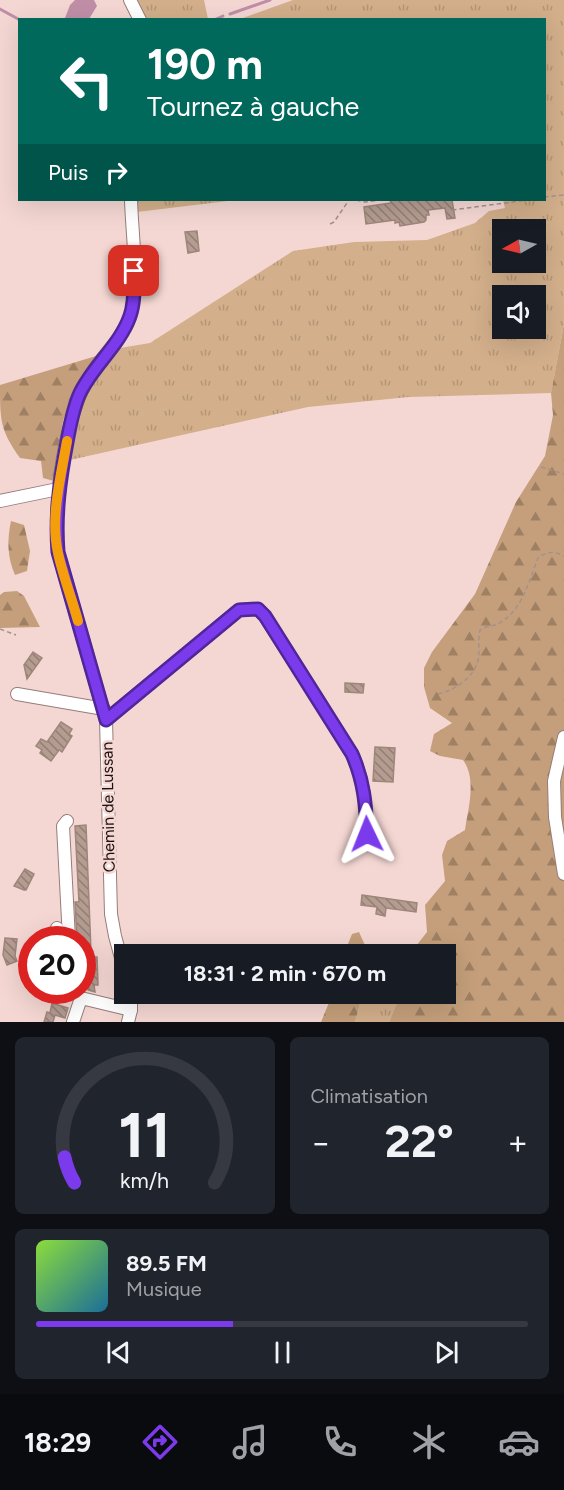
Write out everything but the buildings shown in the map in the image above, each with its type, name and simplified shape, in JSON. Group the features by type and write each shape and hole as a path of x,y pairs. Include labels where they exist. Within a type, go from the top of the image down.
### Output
{"street":[{"path":"130,0 139,18"},
{"name":"Chemin de Lussan","path":"117,944 111,914 105,715 58,552 56,530 58,489 71,420 79,395 91,373 123,333 130,315 134,289 131,201"},
{"path":"0,501 58,489"},
{"path":"17,694 105,715 239,610 258,609 265,616 352,754 359,770 366,799 367,834"},
{"path":"564,736 554,781 555,817 564,874"},
{"path":"67,821 63,826 68,926"},
{"path":"96,1002 130,1016"},
{"path":"72,1022 75,1004"}],"path":[{"path":"546,197 564,195"},
{"path":"330,224 334,222 348,201"},
{"path":"452,210 520,201"},
{"path":"541,467 564,474"},
{"path":"438,694 448,692 468,678 478,658 480,630 499,624 520,604 538,558 544,553 556,552 564,556"},
{"path":"0,629 16,635"}],"green space":[{"path":"134,0 204,0 208,18 143,18"},
{"path":"293,0 564,0 564,324 551,393 409,397 308,407 70,460 82,401 114,351 150,343 293,251 354,242 427,240 475,223 489,211 505,208 503,201 546,201 546,18 243,18"},
{"path":"137,201 228,201 137,212"},
{"path":"564,324 564,1022 389,1022 396,1004 456,1004 456,944 418,944 427,932 425,905 445,881 442,855 447,841 465,830 471,785 463,760 440,756 430,751 434,734 452,723 430,708 424,687 424,668 432,652 475,594 516,502 545,456 553,415 551,393"},
{"path":"96,356 73,394 63,421 54,481 43,478 41,461 20,458 8,440 2,424 0,385"},
{"path":"11,521 24,525 30,551 27,571 15,575 8,548"},
{"path":"17,591 24,596 40,627 0,628 0,595 4,592"},
{"path":"359,932 364,944 348,944 352,934"},
{"path":"328,1004 360,1004 355,1022 321,1022"},
{"path":"360,1004 396,1004 389,1022 355,1022"}],"shaded area":[{"path":"75,0 94,0 97,6 90,18 65,18 70,5"}],"waterway":[{"path":"230,14 270,0"},
{"path":"0,9 18,19"},
{"path":"218,18 223,16"}],"slow traffic":[{"path":"67,441 58,489 56,530 58,552 78,621"}],"route":[{"path":"134,271 130,315 123,333 91,373 79,395 71,420 58,489 56,530 58,552 106,720 229,617 239,610 258,609 265,616 352,754 359,770 366,799 367,834"}]}
